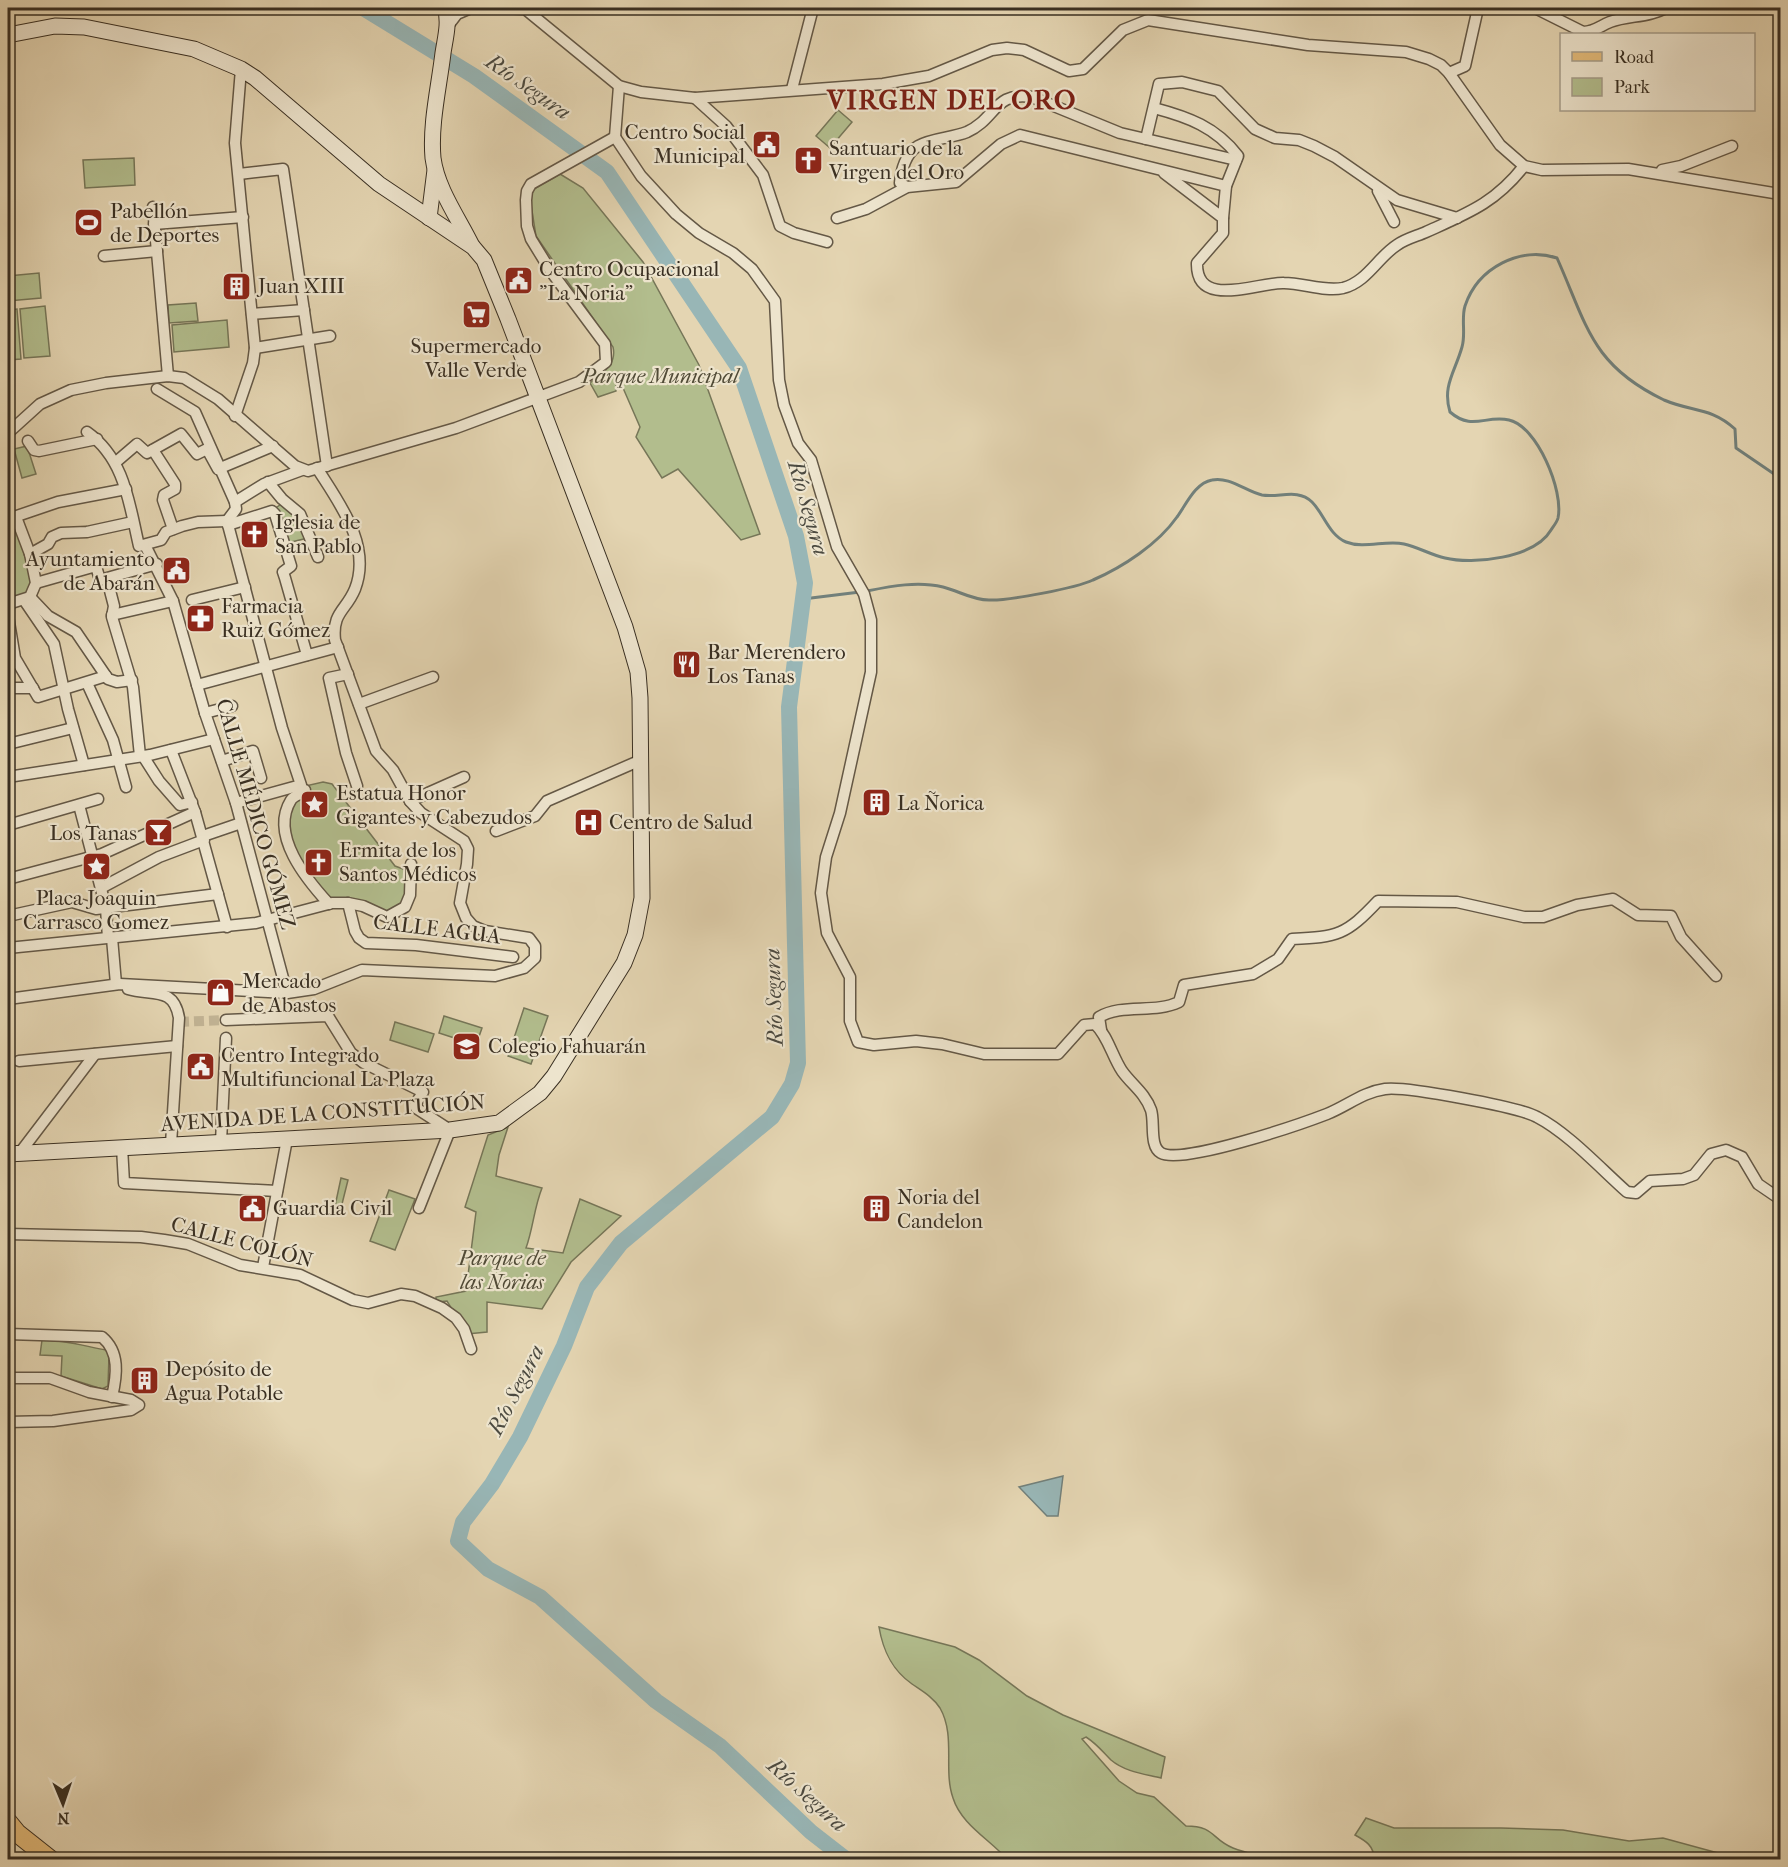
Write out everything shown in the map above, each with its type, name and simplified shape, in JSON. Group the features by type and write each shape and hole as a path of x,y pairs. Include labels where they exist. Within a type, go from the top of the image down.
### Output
{"main road":[{"path":"8,1822 17,1833 51,1860"}],"street":[{"path":"429,218 437,188 435,116 447,27 446,8"},
{"path":"447,27 457,14 471,8"},
{"path":"504,8 530,11 619,86 641,92 695,98 792,89 848,88 929,76 999,49 1024,50 1069,71 1083,69 1123,30 1142,22 1159,20 1308,45 1406,52 1441,64 1493,137 1511,157 1524,166 1542,170 1628,169 1780,194"},
{"path":"792,89 813,8"},
{"path":"1449,73 1465,66 1478,8"},
{"path":"1535,8 1583,32 1591,32 1610,22 1640,18 1666,8"},
{"path":"8,35 55,26 84,27 194,49 241,69 255,78 350,161 402,201 473,247"},
{"path":"235,416 255,348 236,144 241,69"},
{"path":"1146,139 1159,84 1182,82 1218,91 1255,129 1275,138 1299,140 1314,146 1335,157 1376,188 1397,200 1457,218"},
{"path":"610,140 619,86"},
{"path":"907,187 900,183 901,171 909,155 918,146 974,128 984,122 998,104 1017,95 1032,98 1074,116 1146,139 1237,158"},
{"path":"695,98 726,126 763,175 780,226 794,233 828,242"},
{"path":"1154,108 1184,116 1211,129 1227,141 1237,158"},
{"path":"837,218 866,209 907,187 956,182 1001,144 1020,135 1164,173 1226,186"},
{"path":"235,502 268,482 302,470 322,467 456,428 539,398 579,382 606,362 605,344 550,270 531,239 527,226 526,200 531,184 610,140"},
{"path":"610,140 676,214 699,234 733,252 752,269 775,301 779,381 793,433 811,460 829,524 847,567 864,594 871,620 871,672 840,813 826,857 821,893 827,933 850,977 850,1020 853,1035 858,1042 874,1045 916,1041 942,1044 984,1054 1024,1052 1043,1055 1058,1054 1084,1025 1095,1024 1101,1030 1123,1072 1144,1094 1152,1113 1155,1147 1160,1153 1171,1156 1219,1148 1296,1125 1329,1113 1358,1097 1394,1089 1489,1104 1535,1116 1627,1192 1636,1193 1650,1181 1683,1179 1694,1175 1711,1154 1726,1150 1742,1157 1758,1184 1780,1198"},
{"path":"1653,172 1681,166 1732,146"},
{"path":"1237,158 1226,186 1223,233 1197,263 1198,276 1214,291 1282,282 1344,287 1362,278 1397,244 1488,203 1524,166"},
{"path":"8,999 118,984 287,993 314,989 362,970 495,976 524,968 531,963 536,952 529,938 485,931 473,926 466,918 460,903 468,849 464,841 421,813 410,801 393,770 376,751 338,647 334,628 337,615 355,590 358,576 357,545 351,523 322,467 309,339 283,169 239,174"},
{"path":"1164,173 1223,218"},
{"path":"402,201 437,188"},
{"name":"AVENIDA DE LA CONSTITUCIÓN","path":"13,1154 450,1130 499,1122 540,1093 569,1055 624,963 635,935 642,898 640,698 631,644 539,398 487,268 437,188"},
{"path":"1376,188 1394,222"},
{"path":"153,207 168,376"},
{"path":"154,224 243,217"},
{"path":"104,256 157,251"},
{"path":"252,315 304,310"},
{"path":"255,348 330,336"},
{"path":"8,432 40,405 70,390 106,383 168,376 184,378 201,387 302,470"},
{"path":"157,389 195,412 222,468 235,502 236,509 227,523 303,787"},
{"name":"CALLE MÉDICO GÓMEZ","path":"87,432 97,439 116,462 142,545 157,564 173,601 205,713 242,823 287,993"},
{"path":"116,462 137,444 147,453 181,434 193,452 197,454 207,449 218,469 273,446"},
{"path":"28,441 34,450 39,451 97,439"},
{"path":"153,450 175,484 175,489 164,495 163,500 173,529"},
{"path":"268,482 282,499 300,514 318,557"},
{"path":"8,605 27,599 36,583 30,554 12,518 58,502 126,489"},
{"path":"142,545 161,540 166,532 173,529 198,522 227,523 272,511 291,566 284,572 307,655"},
{"path":"30,554 48,544 52,537 61,533 87,532 133,522"},
{"path":"36,583 96,566 100,580 157,564"},
{"path":"107,579 114,606 112,615 132,680 141,756 180,805 194,807"},
{"path":"192,600 245,587"},
{"path":"27,599 43,612 76,632 106,676 117,682 132,680"},
{"path":"27,599 54,644 84,765"},
{"path":"112,615 173,601"},
{"path":"8,616 15,658 35,692"},
{"path":"197,685 338,647"},
{"path":"348,674 329,678 346,753 357,786"},
{"path":"8,688 35,692 64,691 106,676"},
{"path":"359,704 433,677"},
{"path":"87,682 100,707 126,787"},
{"path":"205,713 232,706"},
{"path":"8,744 74,728"},
{"path":"8,777 141,756 214,739"},
{"path":"171,750 194,807 227,927"},
{"path":"222,761 253,751 261,778"},
{"path":"496,831 536,816 547,801 641,760"},
{"path":"410,801 464,777"},
{"path":"303,787 292,798 286,816 288,839 296,865 329,904"},
{"path":"236,803 303,787"},
{"path":"8,825 98,799"},
{"path":"79,805 106,908 118,984"},
{"path":"8,879 94,857 125,846 194,807"},
{"path":"101,888 159,857 242,823"},
{"path":"8,948 227,927 267,920 329,904 348,903 363,906 378,915 395,915 405,907 410,895 411,864"},
{"path":"8,916 72,902 89,908 106,908 218,894"},
{"path":"1101,1030 1099,1017 1109,1011 1165,1009 1179,1002 1184,985 1253,974 1278,959 1292,939 1333,937 1357,923 1378,901 1457,902 1524,917 1543,917 1577,905 1613,899 1638,915 1671,916 1682,937 1716,976"},
{"name":"CALLE AGUA","path":"348,903 358,939 366,943 416,945 513,957"},
{"path":"118,984 129,990 169,996 177,1003 177,1046 171,1144"},
{"path":"226,1020 328,1016 351,1053 364,1063 420,1089 422,1096 415,1105 416,1108 450,1130 419,1209"},
{"path":"221,1142 226,1038"},
{"path":"20,1061 177,1046"},
{"path":"13,1154 95,1054"},
{"path":"263,1267 287,1139"},
{"path":"122,1147 124,1183 277,1191"},
{"name":"CALLE COLÓN","path":"8,1234 141,1237 188,1244 222,1255 240,1265 263,1267 300,1275 353,1300 368,1303 401,1294 429,1301 456,1318 464,1329 471,1349"},
{"path":"8,1334 102,1337 111,1344 115,1357 116,1371 112,1397"},
{"path":"8,1378 50,1378 112,1397 131,1400 139,1405 131,1410 53,1420 8,1422"}],"green space":[{"path":"838,110 852,122 830,148 816,136"},
{"path":"134,158 135,185 85,188 83,160"},
{"name":"Parque Municipal","path":"560,174 583,188 643,262 699,365 760,534 741,540 678,469 662,478 636,437 640,427 620,381 616,385 616,391 598,397 590,383 611,363 613,347 536,236 530,198 534,189"},
{"path":"39,273 41,298 8,301 8,276"},
{"path":"196,303 198,321 169,323 168,305"},
{"path":"45,306 50,356 24,358 20,309"},
{"path":"17,309 21,359 8,360 8,310"},
{"path":"227,320 229,347 174,352 172,325"},
{"path":"27,446 36,474 22,478 14,449"},
{"path":"286,501 312,537 287,543 274,509"},
{"path":"16,517 36,583 30,597 8,604 8,519"},
{"path":"323,782 332,784 395,866 406,870 406,900 390,914 327,900 309,880 291,839 288,817 292,789"},
{"path":"524,1008 548,1016 531,1064 508,1056"},
{"path":"444,1016 482,1028 476,1045 439,1033"},
{"path":"395,1022 434,1034 428,1052 390,1040"},
{"name":"Parque de las Norias","path":"508,1127 499,1155 496,1176 542,1188 526,1248 563,1253 580,1199 621,1216 571,1262 542,1309 487,1302 487,1332 467,1334 447,1301 436,1302 436,1297 466,1291 476,1212 465,1207 488,1135"},
{"path":"341,1178 348,1180 341,1208 335,1206"},
{"path":"389,1190 415,1199 395,1250 370,1241"},
{"path":"42,1340 67,1342 106,1350 109,1355 108,1386 102,1389 61,1376 62,1356 40,1355"},
{"path":"879,1627 955,1647 979,1660 1027,1696 1063,1715 1165,1757 1161,1778 1122,1767 1086,1737 1082,1739 1119,1781 1137,1793 1154,1797 1186,1826 1202,1828 1237,1850 1259,1859 1007,1859 962,1816 957,1807 950,1787 949,1741 945,1719 940,1708 927,1694 899,1673 886,1652"},
{"path":"1366,1818 1394,1828 1563,1830 1629,1841 1663,1838 1740,1859 1374,1859 1369,1844 1355,1835"}],"water":[{"path":"1063,1476 1058,1516 1047,1516 1019,1487"}],"waterway":[{"name":"Río Segura","path":"363,8 474,76 607,172 739,368 796,536 805,583 789,707 798,1063 792,1084 772,1117 621,1243 587,1287 564,1346 520,1437 492,1484 463,1522 458,1541 488,1569 540,1597 656,1701 720,1746 811,1832 847,1860"},
{"path":"867,591 924,584 943,587 977,599 998,600 1072,587 1093,580 1139,554 1169,527 1201,485 1218,479 1262,495 1301,495 1312,502 1340,539 1353,544 1404,544 1445,558 1471,561 1502,557 1532,547 1543,540 1554,526 1558,518 1559,506 1553,477 1538,447 1529,434 1509,420 1465,421 1450,412 1448,403 1448,387 1462,347 1464,311 1471,292 1480,280 1502,263 1529,255 1557,258 1594,341 1621,372 1640,387 1664,400 1709,413 1726,422 1735,429 1736,448 1780,478"},
{"path":"803,599 860,592"}],"tunnel":[{"path":"179,1022 226,1020"}],"place":[{"name":"Centro Social Municipal","path":"766,144"},
{"name":"Santuario de la Virgen del Oro","path":"808,160"},
{"name":"Pabellón de Deportes","path":"89,223"},
{"name":"Centro Ocupacional \"La Noria\"","path":"518,281"},
{"name":"Juan XIII","path":"237,286"},
{"name":"Supermercado Valle Verde","path":"476,315"},
{"name":"Iglesia de San Pablo","path":"254,534"},
{"name":"Ayuntamiento de Abarán","path":"176,571"},
{"name":"Farmacia Ruiz Gómez","path":"200,618"},
{"name":"Bar Merendero Los Tanas","path":"686,664"},
{"name":"La Ñorica","path":"876,803"},
{"name":"Estatua Honor Gigantes y Cabezudos","path":"315,805"},
{"name":"Centro de Salud","path":"588,822"},
{"name":"Los Tanas","path":"158,833"},
{"name":"Ermita de los Santos Médicos","path":"318,862"},
{"name":"Placa Joaquin Carrasco Gomez","path":"96,867"},
{"name":"Mercado de Abastos","path":"221,993"},
{"name":"Colegio Fahuarán","path":"467,1046"},
{"name":"Centro Integrado Multifuncional La Plaza","path":"200,1067"},
{"name":"Guardia Civil","path":"252,1208"},
{"name":"Noria del Candelon","path":"876,1209"},
{"name":"Depósito de Agua Potable","path":"144,1381"}],"district":[{"name":"VIRGEN DEL ORO","path":"952,100"}]}
